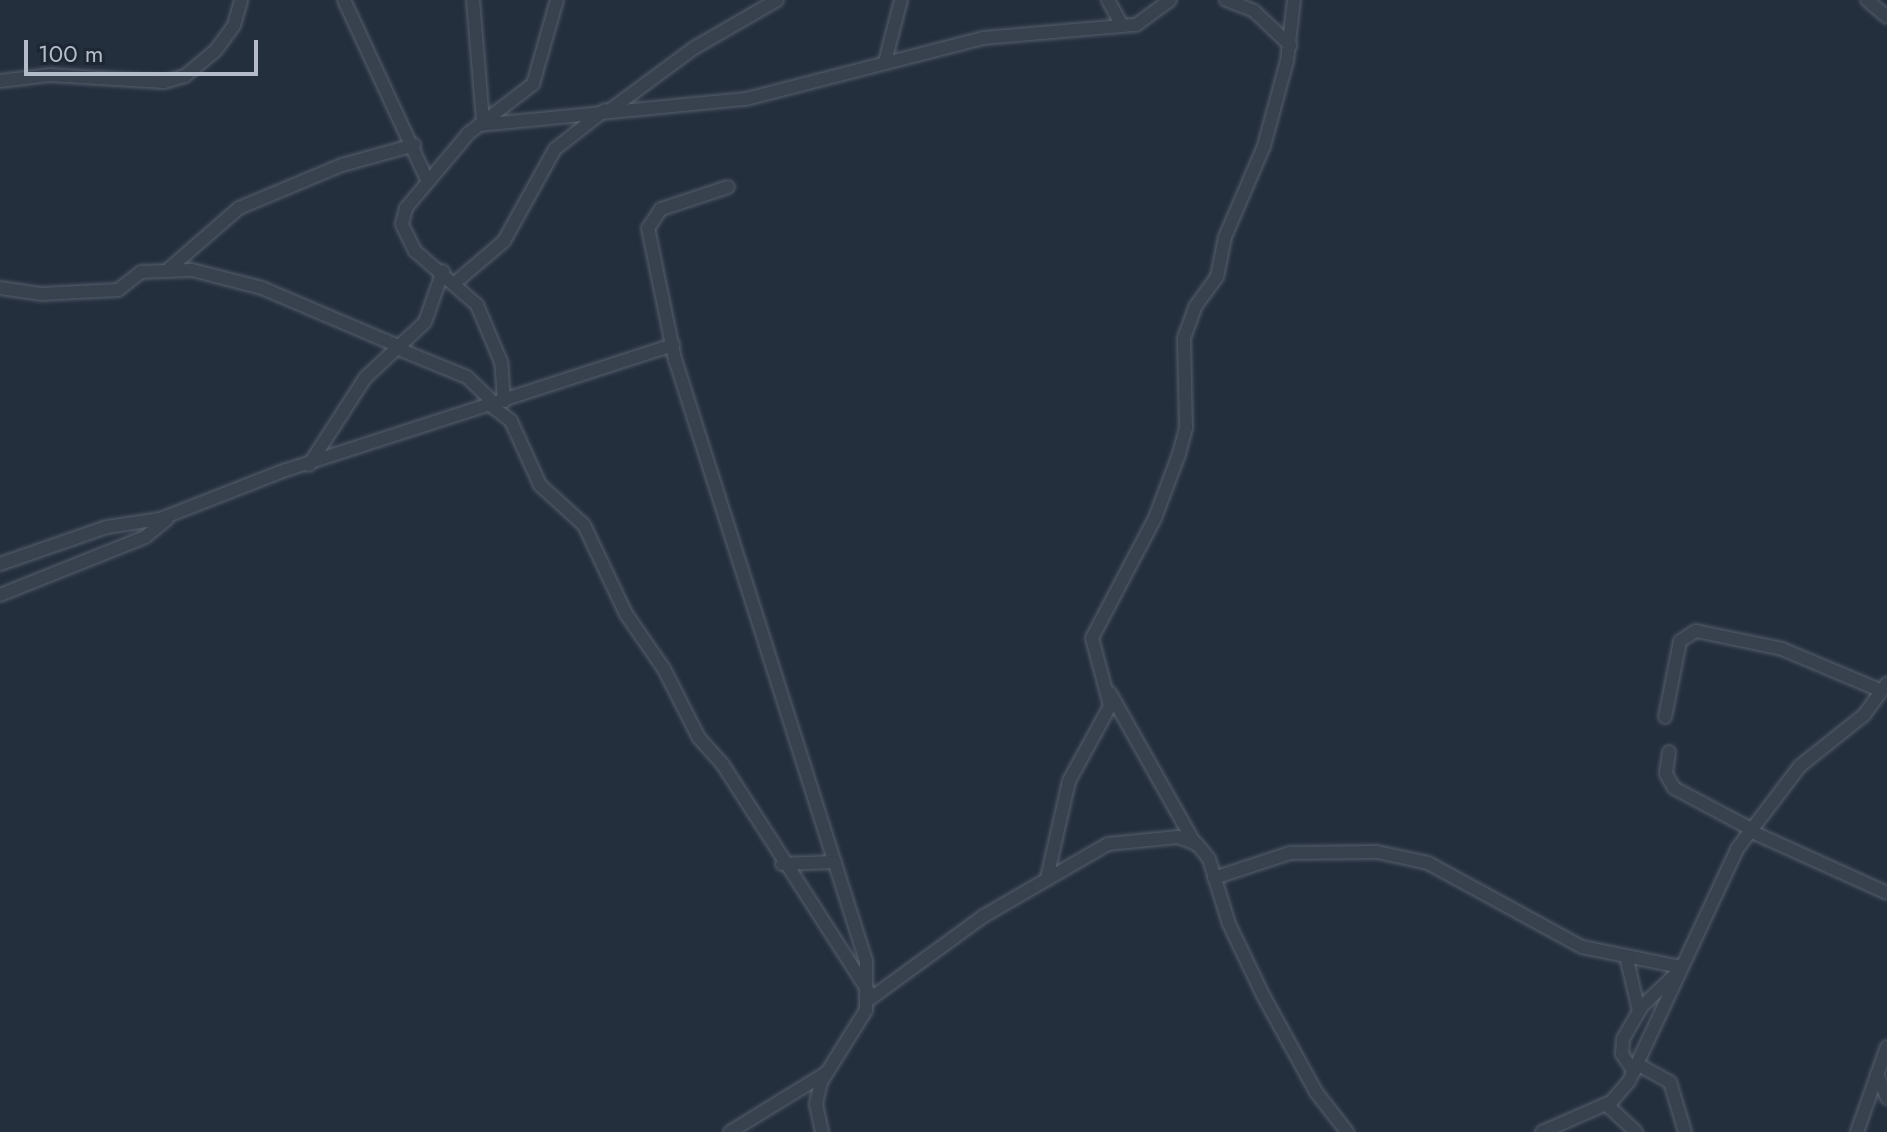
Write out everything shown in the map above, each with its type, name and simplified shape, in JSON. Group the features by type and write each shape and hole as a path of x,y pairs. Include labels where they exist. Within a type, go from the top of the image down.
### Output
{"street":[{"path":"0,81 50,75 164,82 185,76 216,50 234,25 241,0"},
{"path":"344,0 414,145 427,180"},
{"path":"473,0 481,123"},
{"path":"496,403 490,329 456,282 415,251 402,224 427,180 481,123 533,84 557,0"},
{"path":"456,282 504,241 555,149 694,48 777,0"},
{"path":"886,58 901,0"},
{"path":"1108,0 1122,25"},
{"path":"481,123 746,99 886,58 983,38 1122,25 1151,18 1170,0"},
{"path":"1226,0 1254,11 1290,45"},
{"path":"1294,0 1290,45 1264,146 1225,237 1217,277 1184,338 1186,428 1179,454 1155,518 1094,630 1093,647 1110,693 1214,878 1264,997 1316,1092 1347,1132"},
{"path":"1867,0 1887,17"},
{"path":"170,268 239,208 342,165 414,145"},
{"path":"728,187 661,209 649,221 673,345 866,961 867,996 857,1032 830,1070 816,1104 822,1132"},
{"path":"0,288 41,294 118,290 136,274 170,268 262,288 467,377 511,421 540,485 584,525 626,614 867,996"},
{"path":"309,465 365,378 402,349 425,322 443,271"},
{"path":"0,564 63,540 174,513 309,465 673,345"},
{"path":"0,595 145,537 174,513"},
{"path":"1542,1132 1606,1104 1637,1069 1679,970 1750,830 1800,766 1864,715 1884,687 1782,649 1696,631 1680,641 1665,717"},
{"path":"1047,878 1059,808 1107,714 1110,693"},
{"path":"1669,752 1666,774 1674,788 1750,830 1887,893"},
{"path":"867,996 1047,878 1108,844 1150,835 1195,844"},
{"path":"1214,878 1290,853 1377,852 1428,863 1568,941 1679,970"},
{"path":"782,864 835,862"},
{"path":"1626,956 1639,1011"},
{"path":"1679,970 1639,1011 1621,1049 1637,1069 1670,1082 1685,1132"},
{"path":"1857,1132 1887,1047"},
{"path":"730,1132 830,1070"},
{"path":"1877,1074 1887,1098"},
{"path":"1606,1104 1636,1132"}]}
